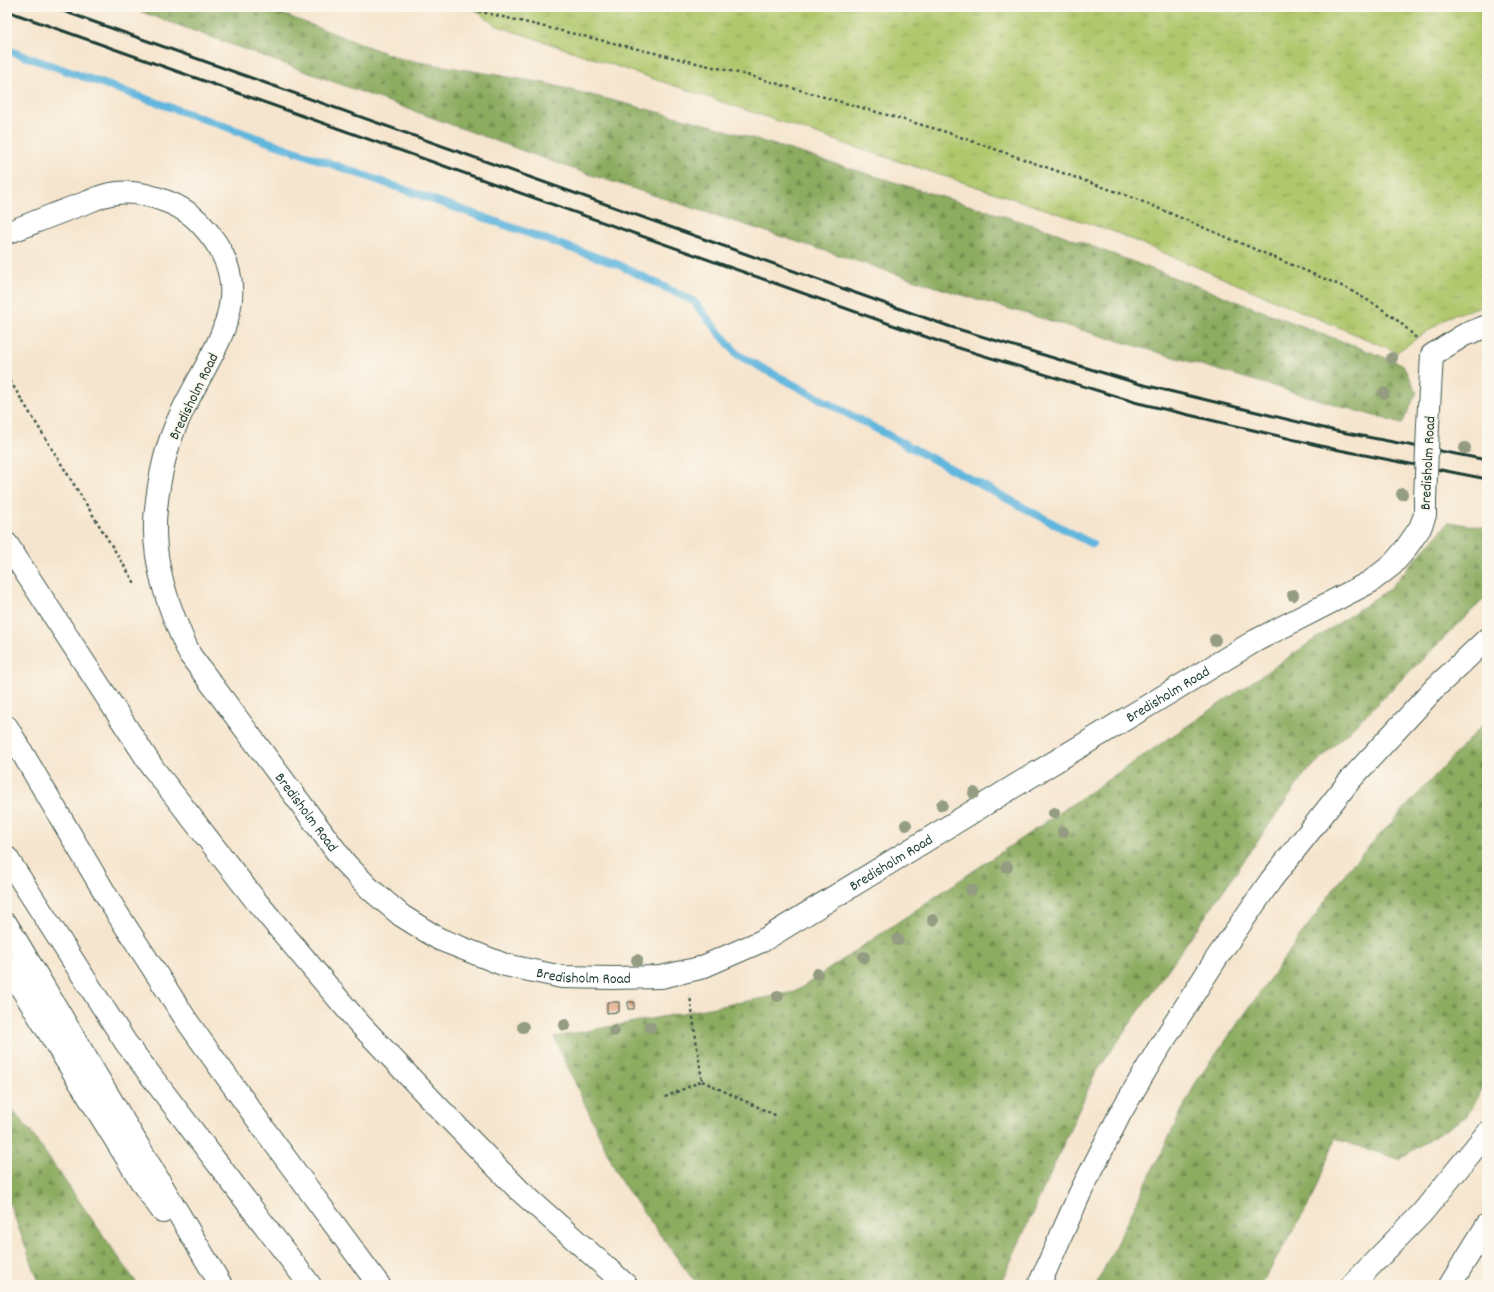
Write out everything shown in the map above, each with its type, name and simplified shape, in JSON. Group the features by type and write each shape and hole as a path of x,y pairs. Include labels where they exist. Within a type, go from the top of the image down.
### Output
{"main road":[{"name":"Bredisholm Road","path":"7,233 111,193 136,193 160,199 180,208 193,216 215,240 224,254 232,290 231,307 224,332 178,420 162,472 154,527 160,570 175,623 190,654 345,863 370,889 402,916 440,939 506,965 562,977 661,977 700,968 762,941 1013,786 1255,641 1370,582 1392,564 1404,551 1420,528 1425,514 1432,356"},
{"path":"1432,356 1464,335 1487,326"},
{"path":"7,544 153,768 261,907 357,1021 439,1108 519,1190 626,1285"},
{"path":"1039,1285 1081,1191 1121,1112 1161,1044 1216,959 1271,880 1351,779 1436,687 1487,639"},
{"path":"7,727 115,910 190,1024 272,1140 379,1285"},
{"path":"7,858 126,1043 310,1285"},
{"path":"7,925 220,1285"},
{"path":"7,965 144,1186 214,1285"},
{"path":"1352,1285 1422,1213 1487,1133"},
{"path":"1450,1285 1487,1225"}],"path":[{"path":"461,7 747,75 943,131 1134,198 1344,287 1376,304 1402,323 1432,356"},
{"path":"7,376 139,590"},
{"path":"686,971 702,1081"},
{"path":"665,1097 702,1081 777,1116"}],"green space":[{"path":"128,7 264,7 401,59 544,83 713,126 1049,230 1402,364 1417,392 1402,424 949,291 576,170"},
{"path":"471,7 1487,7 1487,304 1448,317 1397,352 1112,231 849,145 495,25"},
{"path":"1449,522 1487,528 1487,596 1304,775 1095,1074 1000,1285 702,1285 691,1277 620,1180 554,1037 795,992 1389,589"},
{"path":"1487,720 1487,1080 1467,1116 1399,1159 1335,1139 1313,1197 1261,1285 1096,1285 1196,1082 1349,868"},
{"path":"7,1104 30,1131 138,1285 40,1285 7,1197"}],"building":[{"path":"607,1002 619,1002 619,1012 607,1013"},
{"path":"628,1002 634,1002 634,1009 628,1009"}],"waterway":[{"path":"7,50 619,265 693,301 738,355 1092,544"}],"railway":[{"path":"52,7 951,327 1140,384 1336,431 1487,460"},
{"path":"7,11 949,345 1138,403 1334,449 1487,479"}]}
